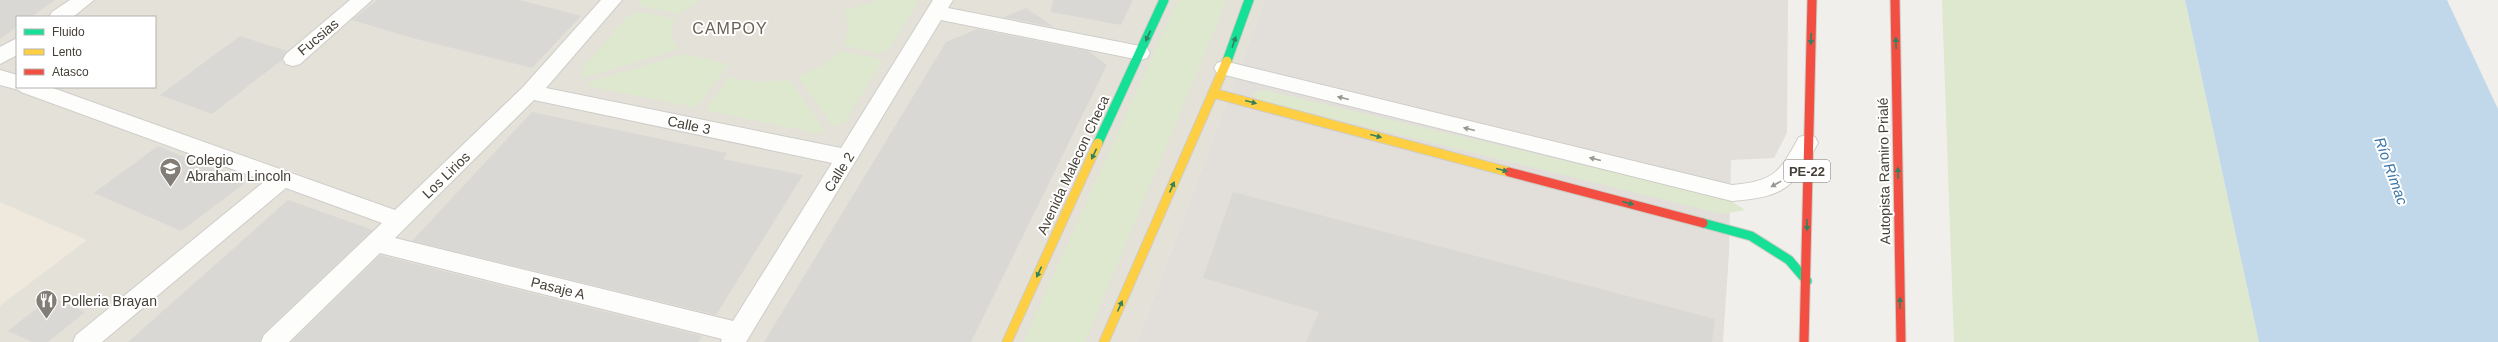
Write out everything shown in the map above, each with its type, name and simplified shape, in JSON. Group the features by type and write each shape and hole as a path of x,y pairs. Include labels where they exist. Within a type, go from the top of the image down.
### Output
{"main road":[{"name":"Avenida Malecon Checa","path":"1007,342 1164,0"},
{"path":"1104,342 1224,68 1249,0"},
{"name":"PE-22","path":"1804,342 1807,281 1807,143 1812,0"},
{"name":"Autopista Ramiro Prialé","path":"1896,0 1901,342"},
{"path":"1213,93 1751,236 1790,260 1807,281"}],"street":[{"path":"60,16 84,0"},
{"name":"Fucsias","path":"293,59 362,0"},
{"name":"Los Lirios","path":"273,342 530,92 604,2"},
{"path":"940,6 1140,53"},
{"name":"Calle 2","path":"736,338 940,6"},
{"path":"0,57 16,46"},
{"path":"1224,68 1732,193 1760,191 1778,184 1792,170 1807,143"},
{"path":"0,77 16,83"},
{"path":"31,88 399,220"},
{"name":"Calle 3","path":"530,92 848,158"},
{"path":"85,342 282,179"},
{"name":"Pasaje A","path":"377,242 736,338"}],"shaded area":[{"path":"0,0 1265,0 1137,342 0,342"},
{"path":"1265,0 1788,0 1787,133 1774,158 1731,160 1729,253 1723,342 1137,342"},
{"path":"0,202 87,240 0,306"}],"green space":[{"path":"641,0 700,0 680,14 637,5"},
{"path":"881,0 919,0 889,50 878,53 843,45 847,36 848,24 843,11"},
{"path":"1178,0 1227,0 1085,342 1023,342"},
{"path":"1942,0 2185,0 2259,342 1954,342"},
{"path":"640,12 676,19 672,35 674,42 679,49 582,78 582,69 627,17"},
{"path":"840,51 877,58 881,61 881,64 844,123 833,126 798,77 822,66"},
{"path":"684,54 729,64 700,103 694,107 587,86 590,82"},
{"path":"729,77 755,82 789,80 824,129 820,134 706,110"},
{"path":"1264,90 1730,200 1745,210 1722,214 1258,100 1251,93"}],"water":[{"name":"Río Rímac","path":"2185,0 2447,0 2498,109 2498,342 2259,342"}],"building":[{"path":"0,0 55,0 32,16 16,16 16,28 0,39"},
{"path":"377,0 520,0 581,16 532,68 416,39 352,20"},
{"path":"1053,0 1133,0 1121,25 1051,12"},
{"path":"1026,8 1054,27 1004,17"},
{"path":"977,29 1088,51 1107,65 971,342 764,342 946,42"},
{"path":"240,36 287,51 282,60 212,114 160,95"},
{"path":"532,112 727,153 723,159 803,175 716,315 412,241"},
{"name":"Colegio Abraham Lincoln","path":"158,146 245,183 181,231 94,193"},
{"path":"1233,192 1715,319 1712,342 1306,342 1319,312 1203,278"},
{"path":"288,200 373,230 263,334 260,342 128,342"},
{"path":"380,255 702,336 698,342 291,342"},
{"name":"Polleria Brayan","path":"51,297 85,312 48,342 32,342 8,331"}],"traffic: fast":[{"path":"1098,143 1164,0"},
{"path":"1227,61 1249,0"},
{"path":"1703,223 1751,236 1789,260 1807,281"}],"traffic: slow":[{"path":"1104,342 1227,61"},
{"path":"1213,93 1509,172"},
{"path":"1007,342 1098,143"}],"traffic: jam":[{"path":"1804,342 1812,0"},
{"path":"1895,0 1901,342"},
{"path":"1509,172 1703,223"}],"place":[{"name":"Colegio Abraham Lincoln","path":"170,188"},
{"name":"Polleria Brayan","path":"47,320"}],"district":[{"name":"CAMPOY","path":"730,28"}]}
